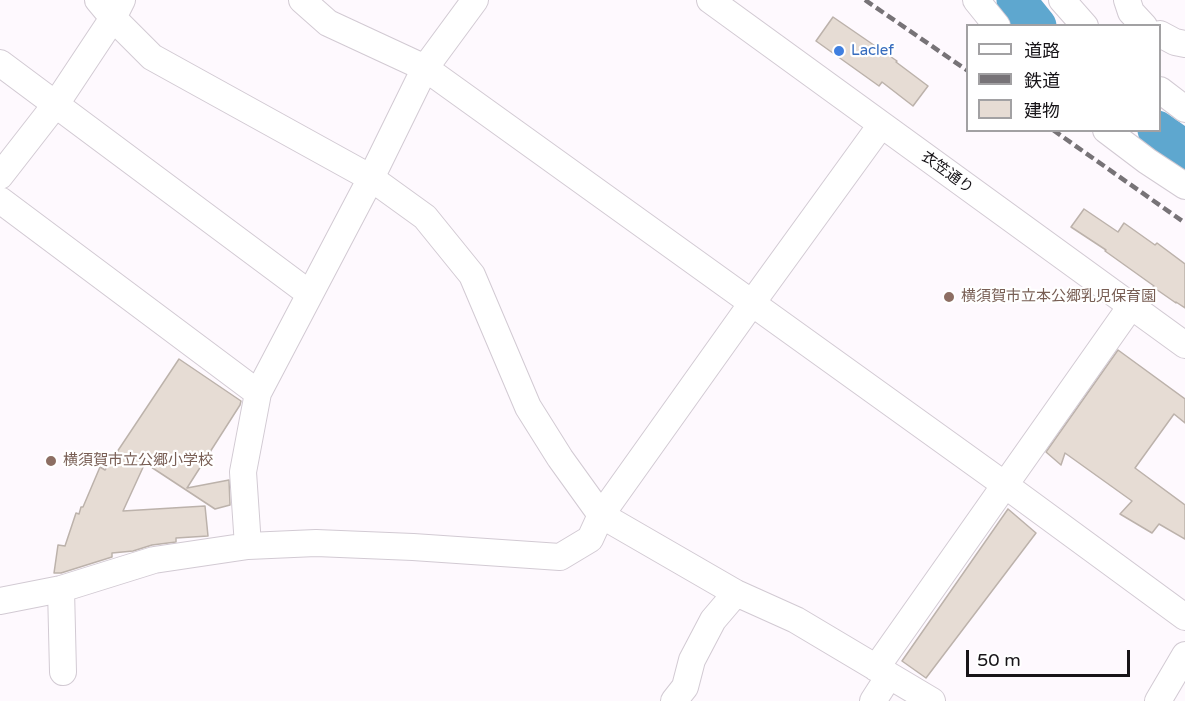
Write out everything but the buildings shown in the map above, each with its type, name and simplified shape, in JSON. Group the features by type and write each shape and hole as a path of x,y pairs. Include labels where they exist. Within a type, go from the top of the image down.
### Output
{"street":[{"path":"302,0 328,23 425,68 1185,617"},
{"path":"248,546 243,472 258,393 371,178 425,68 475,0"},
{"name":"衣笠通り","path":"710,0 1185,345"},
{"path":"976,0 995,24"},
{"path":"1062,0 1082,24"},
{"path":"1127,0 1131,12 1142,24"},
{"path":"0,176 56,104 111,6 152,57 371,178 425,217 472,275 528,407 560,458 601,515 736,593 796,620 932,701"},
{"path":"1161,35 1175,42 1185,44"},
{"path":"0,63 310,294"},
{"path":"1161,91 1185,109"},
{"path":"0,601 61,589 154,560 248,546 316,543 560,557 590,540 601,515 881,125"},
{"path":"1109,132 1185,186"},
{"path":"0,200 258,393"},
{"path":"873,701 883,672 1005,485 1131,306"},
{"path":"61,589 63,672"},
{"path":"674,701 685,687 692,660 713,620 736,593"},
{"path":"1158,701 1185,656"}],"waterway":[{"path":"1016,0 1035,24"},
{"path":"1160,132 1185,150"}],"railway":[{"path":"865,0 966,70"},
{"path":"1056,132 1185,223"}],"place":[{"name":"Laclef","path":"839,51"},
{"name":"横須賀市立本公郷乳児保育園","path":"949,297"},
{"name":"横須賀市立公郷小学校","path":"51,461"}]}
